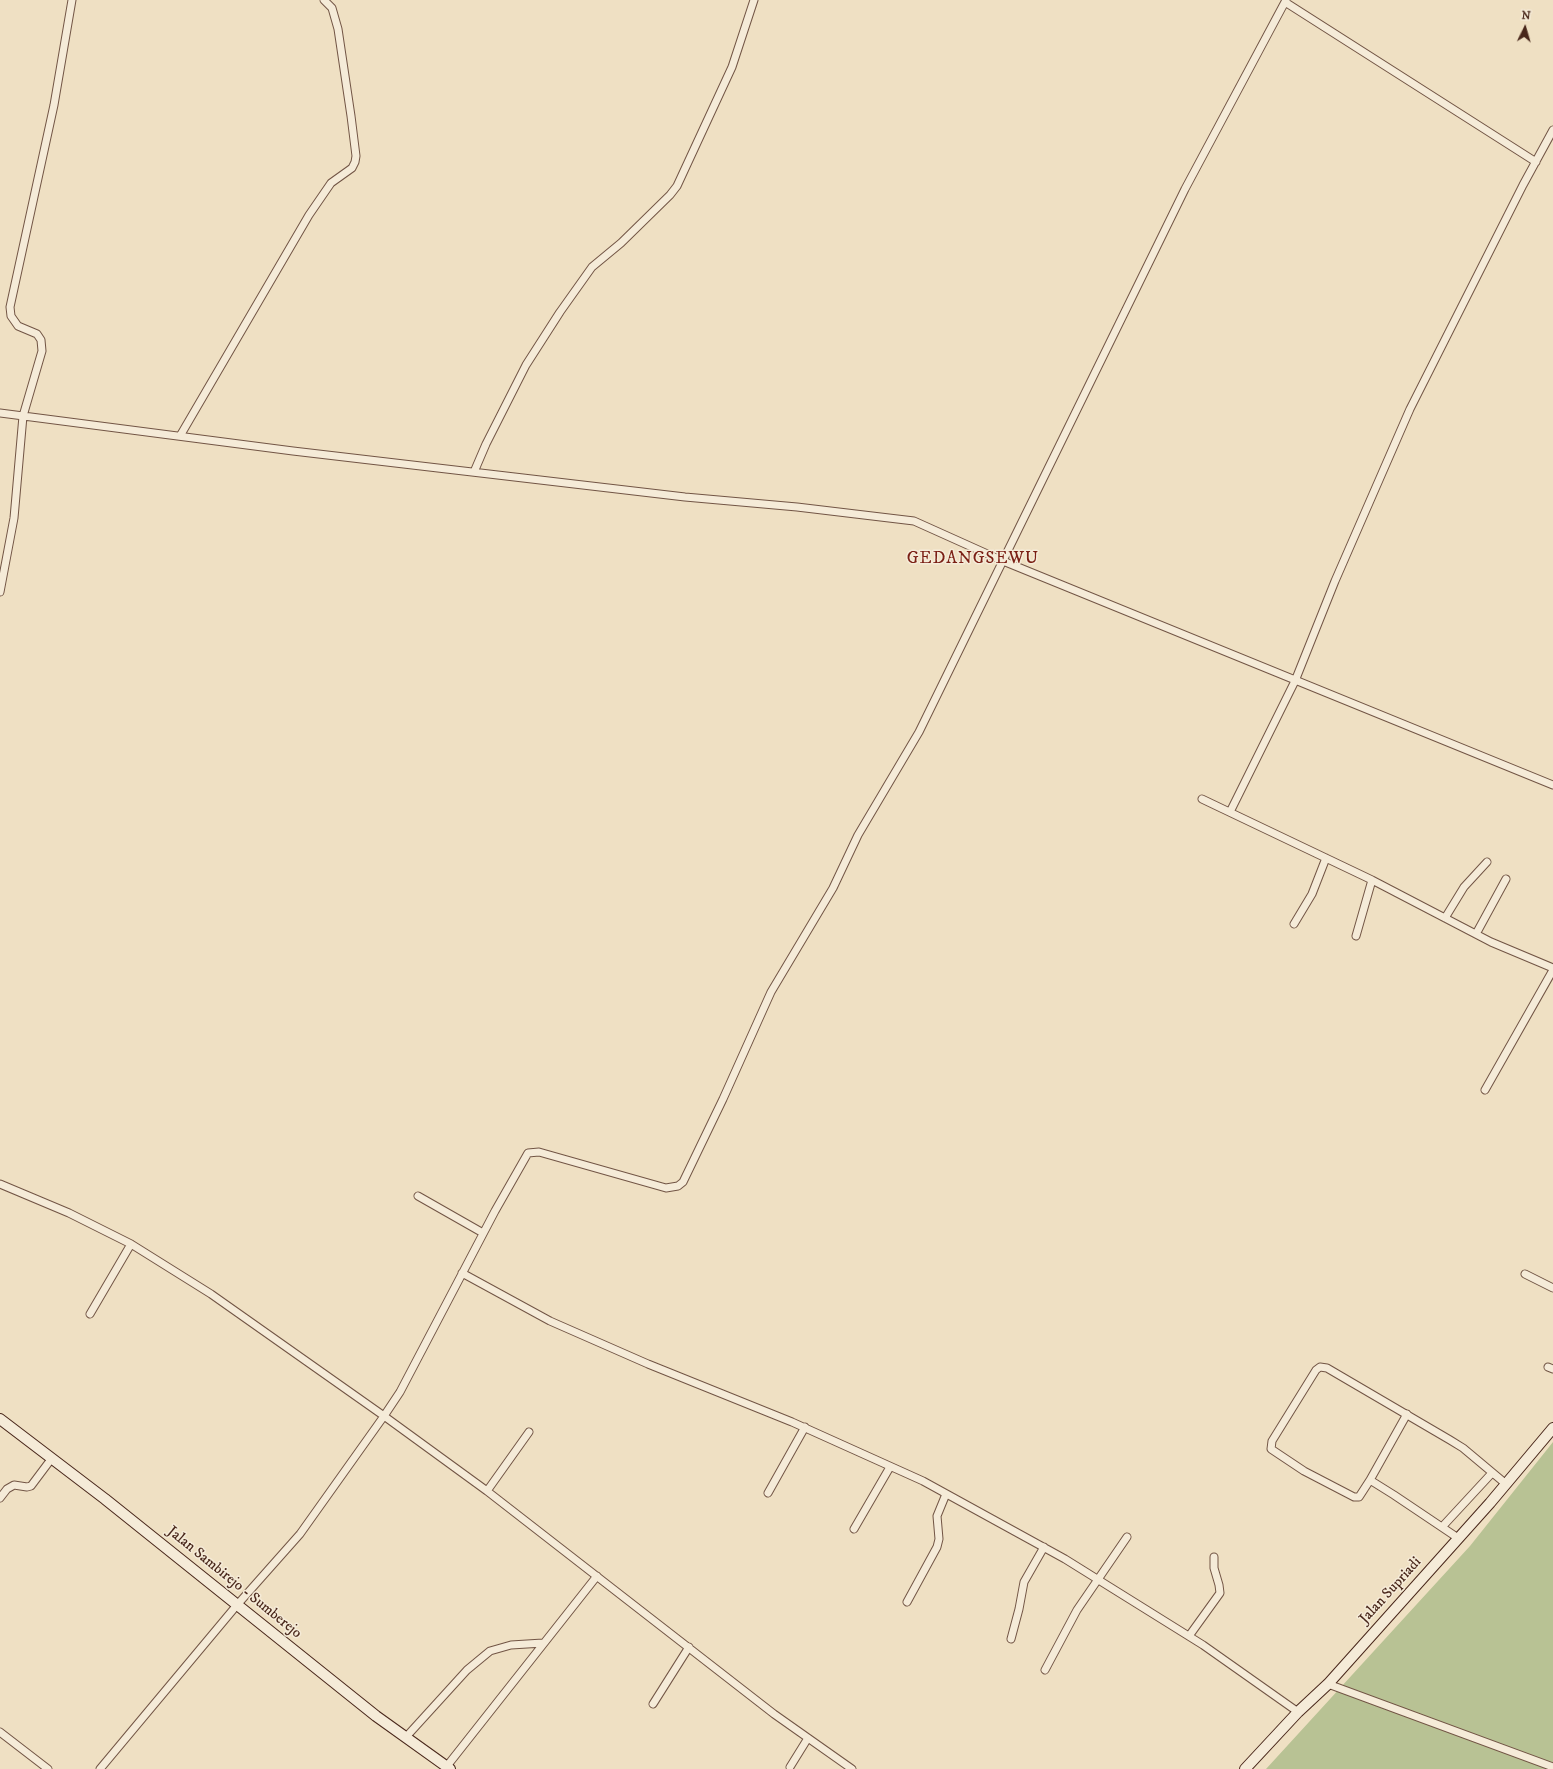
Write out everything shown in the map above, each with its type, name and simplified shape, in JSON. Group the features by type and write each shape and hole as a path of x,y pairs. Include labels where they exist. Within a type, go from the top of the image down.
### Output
{"main road":[{"name":"Jalan Sambirejo - Sumberejo","path":"0,1419 105,1499 376,1716 448,1768"},
{"name":"Jalan Supriadi","path":"1245,1769 1298,1712 1328,1684 1506,1484 1553,1428"}],"street":[{"path":"0,592 14,518 23,416 42,351 42,345 38,334 18,326 11,316 10,307 54,105 72,0"},
{"path":"180,436 309,215 331,183 352,168 355,162 356,156 351,116 338,29 332,8 324,0"},
{"path":"474,472 486,444 526,365 565,305 592,267 621,243 677,186 732,67 754,0"},
{"path":"100,1769 237,1605 300,1534 384,1416 400,1392 483,1233 528,1153 539,1152 666,1188 678,1186 683,1182 723,1100 771,992 833,888 858,835 919,732 1185,189 1286,1 1536,162"},
{"path":"1230,812 1295,680 1335,581 1410,409 1553,130"},
{"path":"0,413 293,451 685,497 797,507 914,521 1003,561 1553,785"},
{"path":"1202,799 1372,880 1476,934 1553,969 1485,1090"},
{"path":"1294,924 1312,894 1326,858"},
{"path":"1445,918 1464,887 1487,862"},
{"path":"1476,934 1506,879"},
{"path":"1356,936 1372,880"},
{"path":"0,1184 69,1214 131,1244 211,1294 384,1416 487,1491 774,1714 852,1769"},
{"path":"418,1196 483,1233"},
{"path":"90,1314 131,1244"},
{"path":"462,1274 550,1321 648,1364 805,1427 923,1481 1044,1547 1189,1636 1298,1712"},
{"path":"1525,1274 1553,1288"},
{"path":"1407,1414 1359,1497 1354,1497 1304,1471 1272,1450 1270,1444 1316,1370 1320,1367 1327,1368 1407,1414 1463,1448 1506,1484"},
{"path":"768,1493 805,1427"},
{"path":"487,1491 529,1432"},
{"path":"0,1498 7,1489 14,1485 26,1487 31,1486 52,1458"},
{"path":"854,1529 890,1466"},
{"path":"1442,1527 1492,1473"},
{"path":"1370,1480 1458,1538"},
{"path":"907,1602 937,1547 939,1539 937,1516 946,1494"},
{"path":"1045,1670 1078,1610 1127,1537"},
{"path":"1011,1639 1020,1609 1024,1582 1044,1547"},
{"path":"1189,1636 1220,1593 1214,1568 1214,1557"},
{"path":"448,1768 543,1643 598,1576"},
{"path":"406,1737 467,1670 490,1651 511,1645 543,1643"},
{"path":"653,1704 689,1647"},
{"path":"1328,1684 1553,1767"},
{"path":"0,1732 48,1769"},
{"path":"790,1767 808,1738"}],"green space":[{"path":"1553,1442 1553,1769 1266,1769 1470,1546"}],"district":[{"name":"GEDANGSEWU","path":"973,559"}]}
